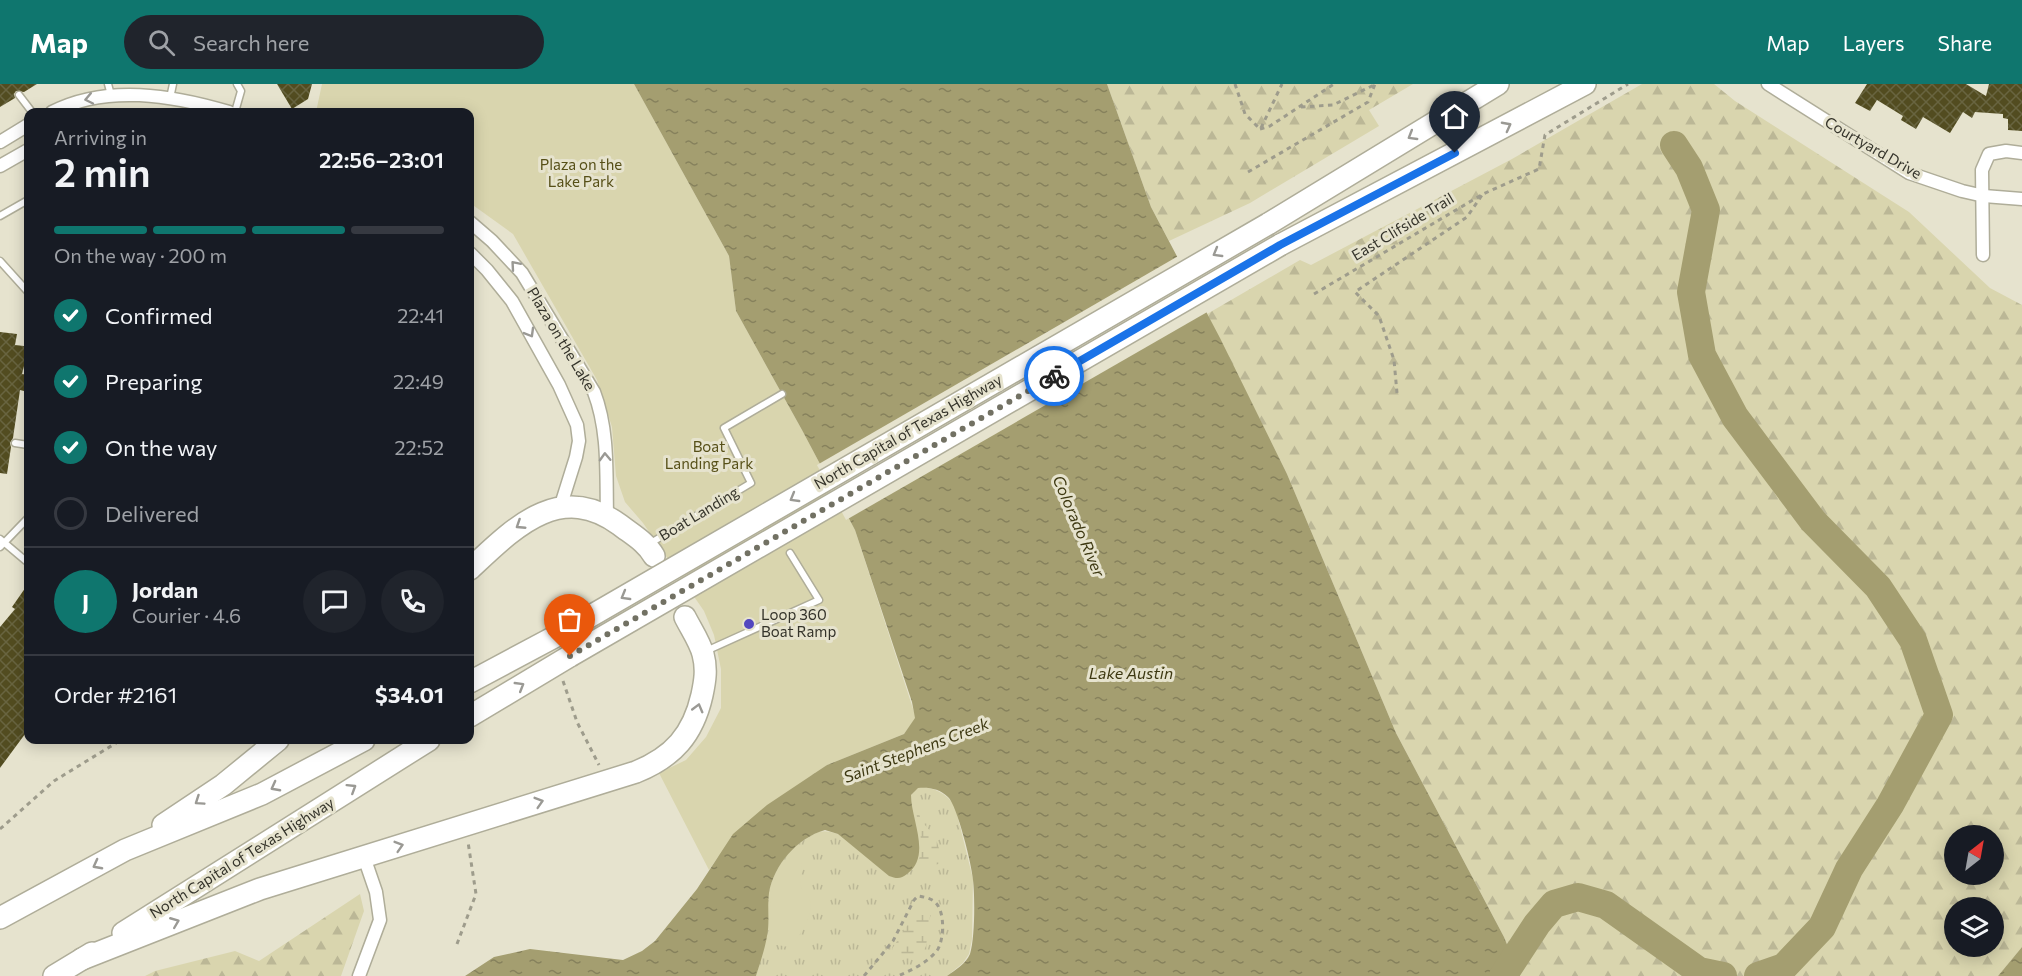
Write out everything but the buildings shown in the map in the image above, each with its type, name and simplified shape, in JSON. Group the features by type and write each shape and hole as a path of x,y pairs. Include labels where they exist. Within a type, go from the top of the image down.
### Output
{"highway":[{"name":"North Capital of Texas Highway","path":"474,680 558,635 1268,224 1498,84"},
{"name":"North Capital of Texas Highway","path":"474,714 566,658 1280,245 1586,84"},
{"path":"474,565 515,528 536,515 560,508 584,508 607,515 650,551"},
{"path":"82,960 260,889 653,765 668,754 691,730 706,676 703,653 685,617"},
{"path":"0,918 125,850 223,784 273,744"},
{"path":"125,850 262,794 356,744"},
{"name":"North Capital of Texas Highway","path":"54,976 423,744"}],"street":[{"name":"Courtyard Drive","path":"1768,84 1909,173 1962,191 1984,196 2022,199"},
{"path":"60,108 110,89 200,103 216,108"},
{"path":"0,142 24,127"},
{"path":"1983,255 1982,170 1989,154 2006,151 2022,153"},
{"path":"0,166 24,152"},
{"name":"Plaza on the Lake","path":"474,225 522,273 594,392 601,411 604,430 607,515"},
{"name":"Plaza on the Lake","path":"474,257 512,301 559,385 577,425 579,441 576,457 560,508"},
{"path":"359,976 380,920 376,892 364,857"}],"lane":[{"path":"170,98 173,84"},
{"path":"236,108 241,91 237,84"},
{"path":"19,95 29,108"},
{"path":"0,216 24,202"},
{"path":"0,261 24,288"},
{"name":"Boat Landing","path":"650,551 751,483 724,428 782,394"},
{"path":"15,443 24,444"},
{"path":"24,522 1,543 24,560"},
{"path":"703,653 819,600 790,553"}],"path":[{"path":"1235,84 1245,114 1260,129"},
{"path":"1260,129 1282,84"},
{"path":"1260,129 1270,126 1334,84"},
{"path":"1300,107 1333,105 1375,84"},
{"path":"1248,172 1368,102 1375,84"},
{"name":"East Clifside Trail","path":"1314,294 1483,194 1539,170 1545,135 1628,84"},
{"path":"1397,393 1394,360 1379,316 1355,292 1467,217 1483,194"},
{"path":"566,658 564,685 577,722 607,781"},
{"path":"0,829 54,781 114,744"},
{"path":"457,944 476,894 466,825"},
{"path":"864,976 893,942 914,900 918,896 926,897 936,903 940,911 941,940 937,950 930,957 919,966 898,976"}],"green space":[{"name":"Boat Landing Park","path":"322,84 634,84 729,256 736,311 855,530 916,718 904,734 827,765 718,857 709,870 659,773 686,760 706,737 721,708 721,669 714,635 704,611 643,523 625,502 616,476 612,427 597,380 513,234 474,206 474,108 317,108"},
{"path":"1107,84 1413,84 1369,110 1379,126 1250,203 1169,241 1151,207"},
{"path":"1642,84 1714,84 1735,101 1909,212 1990,288 2022,305 2022,947 1998,976 1520,976 1504,937 1396,733 1287,474 1207,314 1300,260 1311,265 1512,159"},
{"path":"918,787 939,792 955,806 973,879 972,939 969,954 963,963 947,976 756,976 768,896 780,865 790,851 817,833 824,831 838,834 911,804 911,795"},
{"path":"914,798 918,798 920,818 934,836 939,847 942,862 933,866 917,866 921,840"},
{"path":"792,857 802,863 800,886 811,904 806,924 798,938 789,947 777,945 771,940 770,907 779,871"},
{"path":"360,894 364,911 341,976 145,976 155,971 235,951 259,961"},
{"path":"920,901 926,903 931,909 926,946 922,954 910,958 898,956 892,949 913,916 916,904"}],"water":[{"name":"Lake Austin","path":"634,84 1107,84 1151,207 1220,338 1287,474 1396,733 1504,937 1520,976 947,976 963,964 970,954 974,917 972,872 952,802 934,789 918,788 911,795 918,837 918,858 914,866 903,877 889,876 838,834 825,830 805,839 788,854 776,872 769,893 767,936 756,976 465,976 494,957 530,949 623,960 642,951 655,941 697,889 733,834 767,805 827,765 904,734 915,718 912,702 855,530 736,311 729,256"},
{"path":"2022,947 2022,976 1998,976"}],"pier":[{"path":"1180,255 1209,311 846,520 817,465"}],"waterway":[{"path":"1674,145 1689,168 1706,210 1691,292 1702,355 1735,417 1813,521 1878,587 1913,640 1939,715 1890,805 1849,869 1822,927 1784,967 1758,976"},
{"path":"1503,976 1537,924 1554,904 1578,897 1606,905 1699,971 1723,976"}],"way so far":[{"path":"570,656 1054,376"}],"place":[{"name":"Loop 360 Boat Ramp","path":"749,624"}],"route":[{"path":"1054,376 1280,245 1455,153"}],"park label":[{"name":"Plaza on the Lake Park","path":"581,174"}],"water label":[{"name":"Colorado River","path":"1079,526"},
{"name":"Saint Stephens Creek","path":"916,750"}]}
